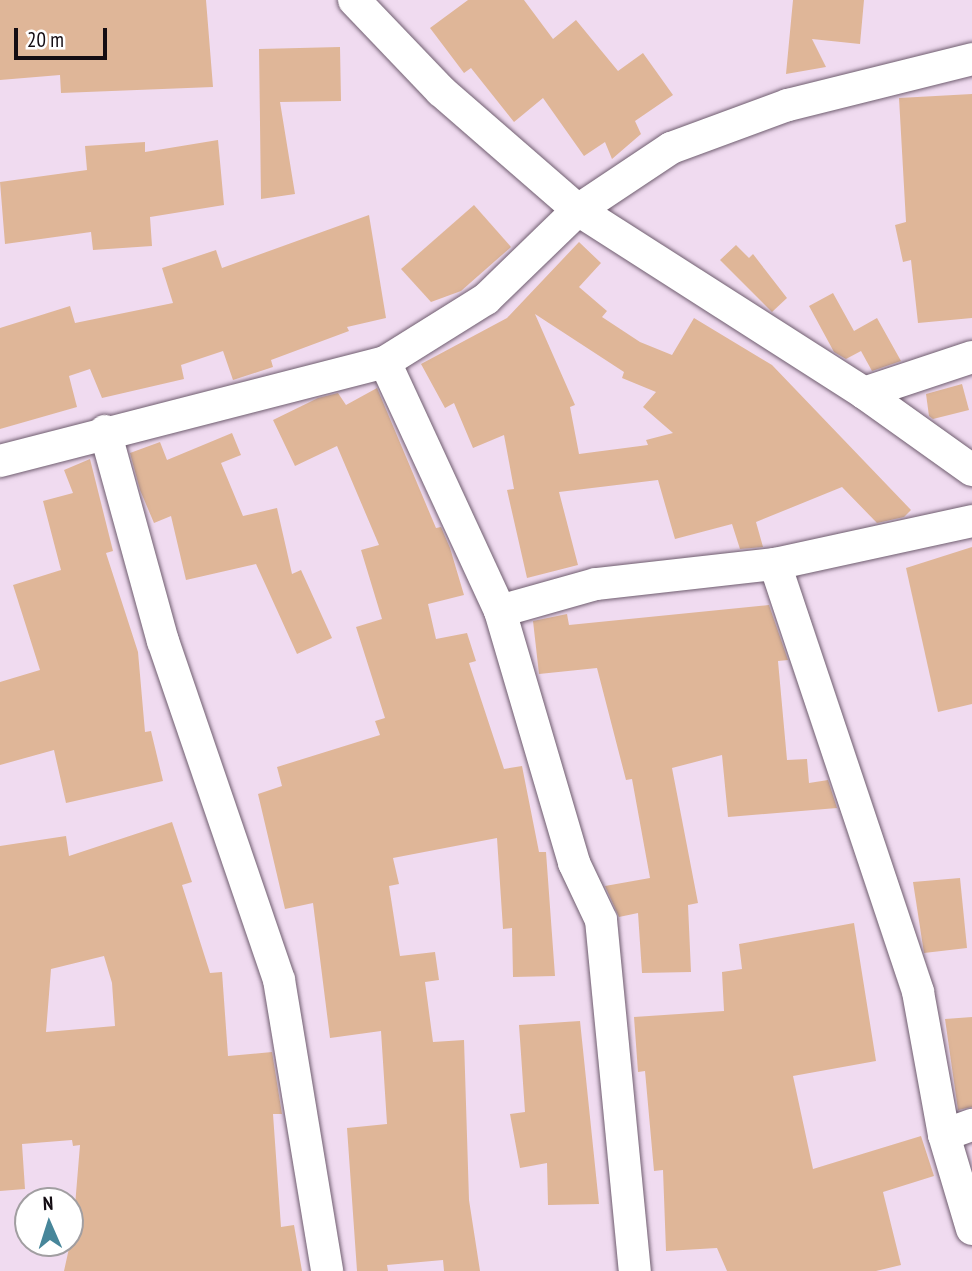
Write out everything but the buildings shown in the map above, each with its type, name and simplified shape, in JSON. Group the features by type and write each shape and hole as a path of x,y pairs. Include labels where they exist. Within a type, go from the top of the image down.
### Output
{"street":[{"path":"354,0 441,91 579,210 864,393 972,470"},
{"path":"0,461 105,431 385,362 486,299 579,210 671,148 788,105 972,59"},
{"path":"864,393 972,357"},
{"path":"385,362 500,611 573,863 601,920 635,1271"},
{"path":"105,431 163,641 279,980 327,1271"},
{"path":"500,611 596,584 775,564 972,521"},
{"path":"775,564 918,992 958,1130 972,1229"}]}
